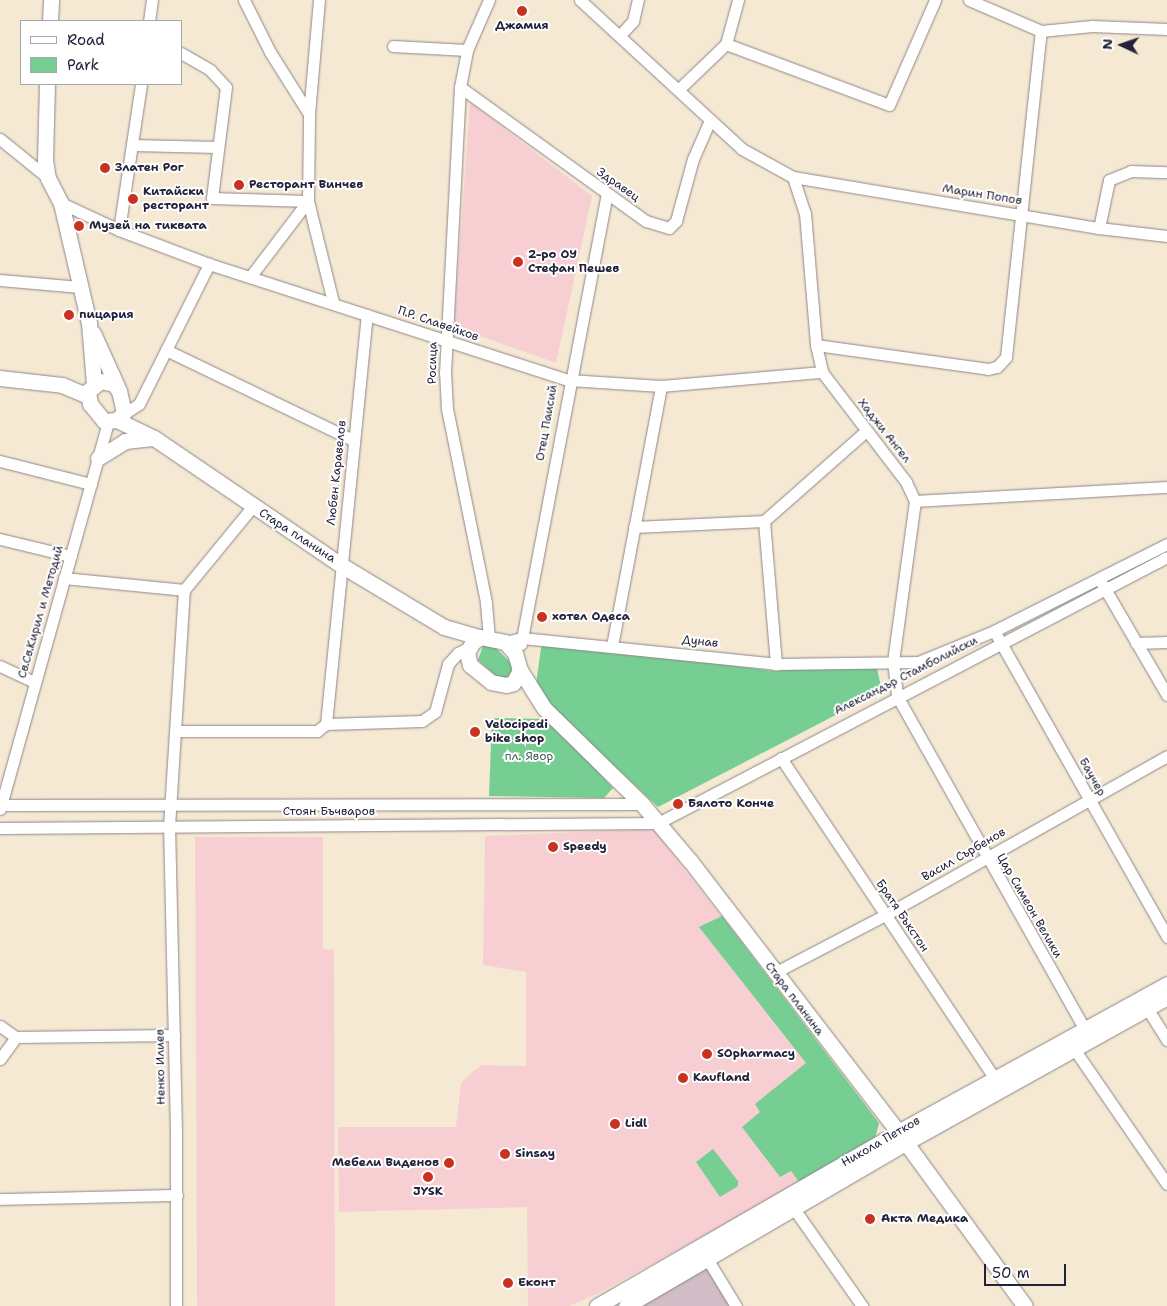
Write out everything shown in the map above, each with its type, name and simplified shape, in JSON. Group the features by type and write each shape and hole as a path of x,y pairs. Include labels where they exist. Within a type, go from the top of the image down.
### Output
{"street":[{"path":"50,20 51,0"},
{"path":"149,20 152,0"},
{"path":"244,0 270,52 309,114"},
{"path":"319,0 309,114 308,200 333,302"},
{"name":"Росица","path":"474,645 486,602 447,409 447,343 460,87 467,50 490,0"},
{"name":"Марин Попов","path":"580,0 621,34 742,149 793,177 1100,228 1167,236"},
{"path":"621,34 633,21 638,0"},
{"path":"679,89 726,44 738,0"},
{"path":"726,44 889,105 935,0"},
{"path":"969,0 1041,31 1092,26 1167,29"},
{"path":"816,345 988,369 997,367 1006,357 1019,215 1041,31"},
{"path":"393,46 467,50"},
{"path":"182,54 210,70 226,87 212,198 308,200"},
{"path":"47,85 44,144 48,178"},
{"path":"119,230 140,85"},
{"name":"Здравец","path":"460,87 607,194 646,221 662,227 673,226 693,159 710,120"},
{"path":"0,140 48,178"},
{"path":"132,145 218,147"},
{"path":"1100,228 1109,180 1131,171 1167,172"},
{"name":"Хаджи Ангел","path":"793,177 805,213 816,345 822,372 906,482 915,501"},
{"name":"Стара планина","path":"48,178 61,203 88,323 119,409 154,438 341,565 474,645"},
{"name":"Отец Паисий","path":"519,664 522,638 569,380 607,194"},
{"path":"250,277 308,200"},
{"name":"П.Р. Славейков","path":"61,203 119,230 209,264 333,302 447,343 569,380 661,386 822,372"},
{"name":"Св.Св.Кирил и Методий","path":"0,807 98,458 119,409 139,404 209,264"},
{"path":"0,280 80,287"},
{"name":"Любен Каравелов","path":"326,724 367,314"},
{"name":"Стара планина","path":"88,323 91,390"},
{"path":"166,350 353,440"},
{"path":"0,378 91,390 107,381 119,409 98,418 91,390"},
{"path":"612,646 661,386"},
{"path":"634,527 764,521 866,431"},
{"path":"98,458 125,441 154,438"},
{"path":"0,461 91,484"},
{"path":"900,701 894,662 915,501 1167,487"},
{"path":"64,578 184,590 253,506"},
{"path":"764,521 776,664"},
{"path":"0,539 71,556"},
{"name":"Александър Стамболийски","path":"658,822 781,758 900,701 1167,544"},
{"name":"Александър Стамболийски","path":"894,662 927,660 1102,583 1167,557"},
{"path":"1102,583 1167,695"},
{"name":"Ненко Илиев","path":"176,1306 177,1196 169,827 184,590"},
{"name":"Баучер","path":"994,631 1167,937"},
{"name":"Дунав","path":"505,642 522,638 776,664 894,662"},
{"path":"176,731 316,731 326,724 410,724 430,718 435,712 448,664 474,645 505,642 519,664 518,678 506,685 491,682 474,670 448,664"},
{"path":"1136,643 1167,642"},
{"path":"474,645 474,670"},
{"name":"Стара планина","path":"519,664 544,708"},
{"path":"0,666 35,682"},
{"name":"Стара планина","path":"506,685 544,708 658,822 902,1137 1025,1306"},
{"name":"Цар Симеон Велики","path":"900,701 986,858 1087,1035"},
{"name":"Васил Сърбенов","path":"774,973 885,915 1167,756"},
{"name":"Братя Бъкстон","path":"781,758 998,1085"},
{"name":"Стоян Бъчваров","path":"0,807 642,804"},
{"name":"Стоян Бъчваров","path":"0,828 658,822"},
{"name":"Никола Петков","path":"626,1306 706,1260 790,1204 902,1137 1070,1045 1167,984"},
{"name":"Никола Петков","path":"1087,1035 1148,1008 1167,997"},
{"path":"1148,1008 1166,1035"},
{"path":"0,1026 16,1037 174,1035"},
{"path":"0,1059 16,1037"},
{"path":"1070,1045 1167,1184"},
{"path":"0,1199 177,1196"},
{"path":"790,1204 862,1306"},
{"name":"Никола Петков","path":"597,1306 699,1246 790,1204"},
{"path":"699,1246 736,1306"}],"shaded area":[{"name":"2-ро ОУ Стефан Пешев","path":"470,102 592,196 556,363 454,327"},
{"path":"654,829 879,1123 800,1183 599,1293 569,1306 528,1306 527,1207 339,1212 338,1127 456,1127 461,1083 471,1073 482,1065 526,1066 526,972 483,965 485,836"},
{"path":"195,837 323,837 323,949 334,950 335,1306 197,1306"},
{"path":"706,1260 735,1306 626,1306"}],"green space":[{"path":"542,641 774,671 876,664 882,691 658,807 535,691"},
{"path":"493,645 513,665 512,674 505,679 498,678 478,660 483,646"},
{"name":"пл. Явор","path":"492,718 549,719 613,788 604,798 489,796"},
{"path":"722,916 879,1123 875,1139 800,1183 791,1171 780,1177 742,1127 760,1112 755,1104 806,1063 699,927"},
{"path":"713,1149 738,1181 738,1186 720,1197 696,1162"}],"place":[{"name":"Джамия","path":"522,11"},
{"name":"Златен Рог","path":"105,168"},
{"name":"Ресторант Винчев","path":"239,185"},
{"name":"Китайски ресторант","path":"133,199"},
{"name":"Музей на тиквата","path":"79,226"},
{"name":"2-ро ОУ Стефан Пешев","path":"518,262"},
{"name":"пицария","path":"69,315"},
{"name":"хотел Одеса","path":"542,617"},
{"name":"Velocipedi bike shop","path":"475,732"},
{"name":"Бялото Конче","path":"678,804"},
{"name":"Speedy","path":"553,847"},
{"name":"SOpharmacy","path":"707,1054"},
{"name":"Kaufland","path":"683,1078"},
{"name":"Lidl","path":"615,1124"},
{"name":"Sinsay","path":"505,1154"},
{"name":"Мебели Виденов","path":"449,1163"},
{"name":"JYSK","path":"428,1177"},
{"name":"Акта Медика","path":"870,1219"},
{"name":"Еконт","path":"508,1283"}]}
